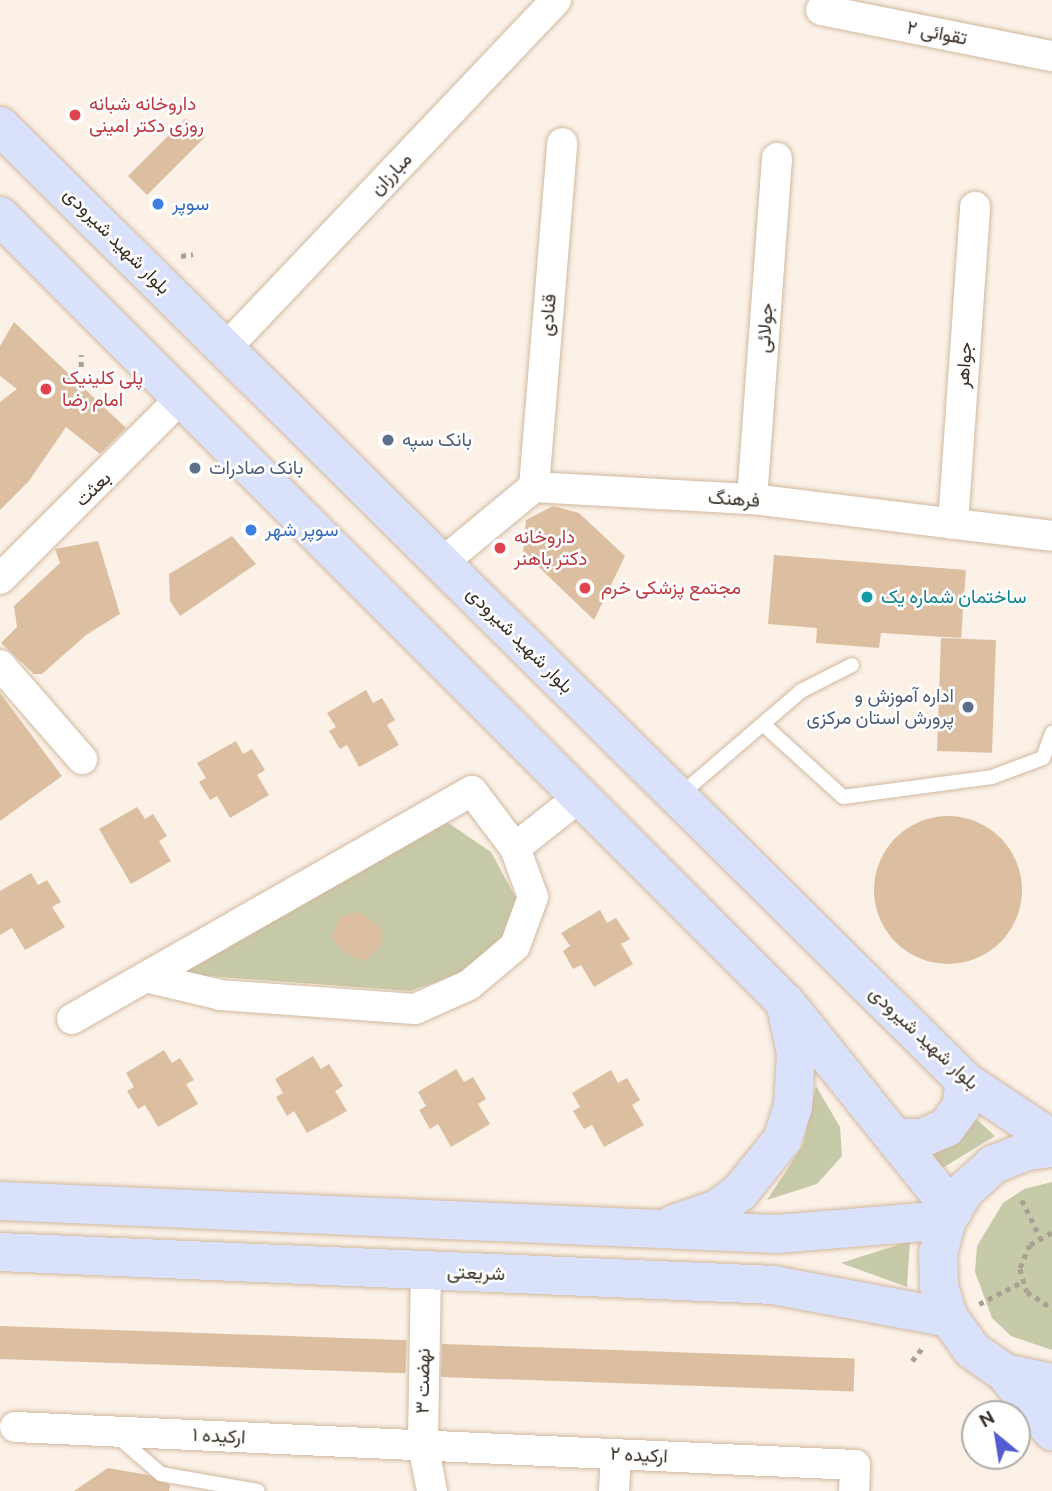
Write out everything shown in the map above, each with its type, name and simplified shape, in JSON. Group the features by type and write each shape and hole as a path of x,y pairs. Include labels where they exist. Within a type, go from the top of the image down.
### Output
{"main road":[{"name":"بلوار شهید شیرودی","path":"0,126 965,1082 1052,1139"},
{"path":"0,216 183,396 578,798 786,1003 898,1138 950,1216"},
{"path":"660,1229 717,1209 760,1174 782,1140 793,1107 796,1053 786,1003"},
{"path":"898,1138 922,1138 946,1128 961,1107 965,1082"},
{"path":"1052,1148 1027,1151 993,1165 966,1189 950,1216 938,1253 939,1286 949,1318 972,1350 1004,1373 1052,1431"},
{"path":"0,1201 777,1234 950,1216"},
{"path":"773,1285 795,1273 799,1261 797,1248 777,1234"},
{"name":"شریعتی","path":"0,1252 773,1285 949,1318"},
{"path":"1004,1373 1052,1383"}],"street":[{"name":"مبارزان","path":"225,349 556,0"},
{"name":"تقوائی ۲","path":"821,10 1052,56"},
{"name":"قنادی","path":"534,487 562,143"},
{"name":"جولائی","path":"752,499 777,158"},
{"name":"جواهر","path":"953,524 975,207"},
{"name":"بعثت","path":"0,579 183,396"},
{"name":"فرهنگ","path":"534,487 752,499 1052,536"},
{"path":"442,564 534,487"},
{"path":"0,665 82,759"},
{"path":"72,1019 149,978 472,791 515,848 533,897 515,946 469,985 415,1009 220,995 149,978"},
{"path":"515,848 578,798"},
{"name":"نهضت ۳","path":"426,1270 422,1445 432,1491"},
{"name":"ارکیده ۱","path":"15,1427 422,1445"},
{"name":"ارکیده ۲","path":"422,1445 616,1454 854,1478"},
{"path":"614,1491 616,1454"}],"lane":[{"path":"678,797 765,726 801,691 852,665"},
{"path":"765,726 843,797 992,777 1043,758 1052,733"},
{"path":"112,1431 161,1474 258,1491"}],"path":[{"path":"181,256 193,254"},
{"path":"81,355 81,367"},
{"path":"1022,1200 1040,1237"},
{"path":"1052,1233 1040,1237 1023,1256 1022,1282 1034,1301 1052,1308"},
{"path":"949,1318 1022,1282"}],"green space":[{"path":"447,822 491,852 516,898 502,940 465,972 410,991 178,974"},
{"path":"816,1086 840,1127 842,1156 817,1184 767,1200 803,1145"},
{"path":"973,1116 995,1136 936,1172 925,1149"},
{"path":"1052,1182 1052,1350 1011,1336 992,1318 975,1272 977,1246 1003,1203 1024,1189"},
{"path":"910,1241 907,1287 841,1263"}],"building":[{"path":"186,118 205,137 147,195 128,176"},
{"path":"14,322 126,428 100,454 66,427 29,481 0,510 0,402 17,389 0,376 0,346"},
{"name":"مجتمع پزشکی خرم","path":"553,506 579,513 625,556 594,620 523,552 526,520"},
{"path":"232,536 256,564 180,616 170,601 169,574"},
{"path":"98,541 120,614 86,635 42,674 34,674 1,643 17,627 14,606 60,563 55,549"},
{"name":"ساختمان شماره یک","path":"774,555 966,570 961,638 881,633 879,648 816,643 817,628 768,624"},
{"path":"941,638 996,640 992,753 937,751"},
{"path":"366,690 373,703 382,698 395,720 387,725 399,745 359,767 347,745 340,749 329,731 336,727 327,713"},
{"path":"0,693 62,776 0,821"},
{"path":"236,741 243,754 252,749 265,770 257,775 269,795 230,818 217,796 210,800 199,782 206,778 197,763"},
{"path":"137,807 145,819 153,814 167,836 159,841 171,861 131,884 99,829"},
{"path":"948,816 976,821 1001,837 1017,862 1022,890 1017,918 1001,943 976,959 948,964 920,959 895,943 879,918 874,890 879,862 895,837 920,821"},
{"path":"31,873 38,885 47,880 61,902 52,907 65,927 25,950 12,928 0,935 0,891"},
{"path":"600,910 607,923 616,918 630,939 621,944 633,964 594,987 581,965 573,969 563,951 570,946 561,933"},
{"path":"359,912 381,927 382,944 365,961 346,954 331,938 341,916"},
{"path":"164,1050 172,1063 180,1058 194,1080 186,1084 198,1104 158,1127 145,1105 138,1109 127,1091 134,1087 126,1073"},
{"path":"313,1056 321,1069 329,1064 343,1086 335,1091 347,1111 307,1133 294,1111 287,1116 276,1097 283,1093 275,1079"},
{"path":"456,1069 464,1082 473,1077 486,1099 478,1104 490,1124 451,1147 438,1124 430,1129 419,1110 426,1106 418,1092"},
{"path":"611,1070 618,1083 627,1078 640,1100 632,1105 644,1125 604,1147 592,1125 584,1129 573,1111 580,1107 572,1093"},
{"path":"0,1326 407,1340 406,1373 0,1359"},
{"path":"442,1344 855,1358 854,1391 441,1377"},
{"path":"108,1468 148,1475 170,1485 169,1491 74,1491"}],"place":[{"name":"داروخانه شبانه روزی دکتر امینی","path":"75,115"},
{"name":"سوپر","path":"158,204"},
{"name":"پلی کلینیک امام رضا","path":"46,389"},
{"name":"بانک سپه","path":"388,440"},
{"name":"بانک صادرات","path":"195,468"},
{"name":"سوپر شهر","path":"251,530"},
{"name":"داروخانه دکتر باهنر","path":"500,548"},
{"name":"مجتمع پزشکی خرم","path":"585,588"},
{"name":"ساختمان شماره یک","path":"867,597"},
{"name":"اداره آموزش و پرورش استان مرکزی","path":"968,707"}]}
